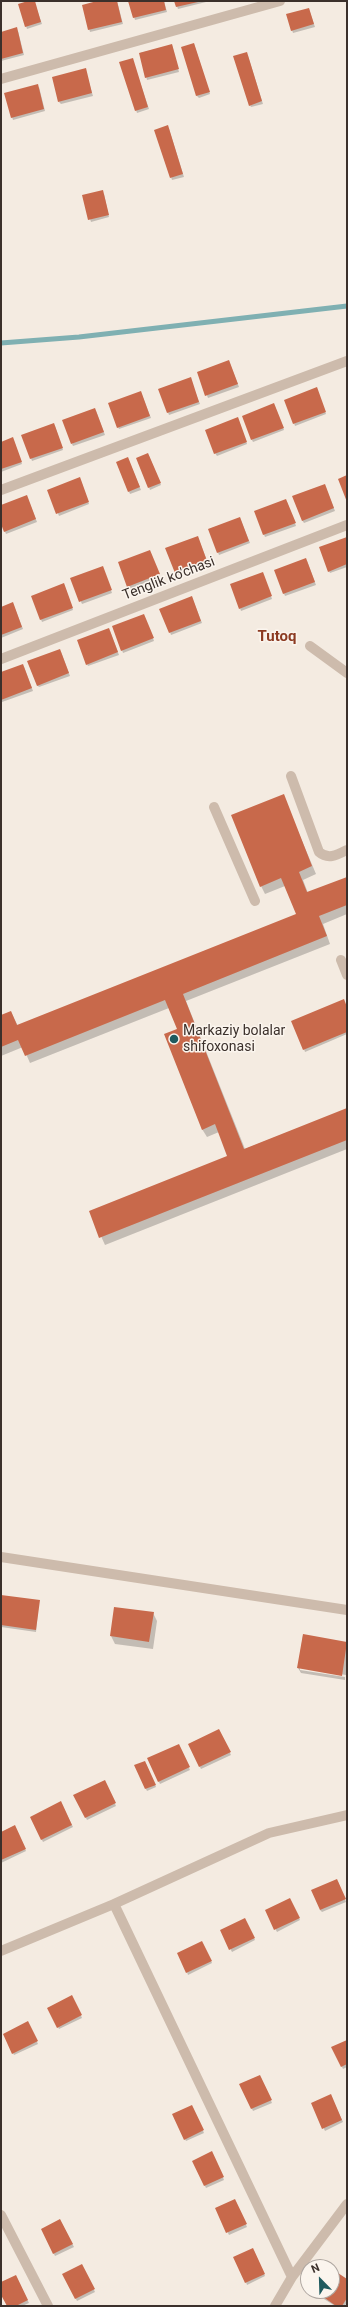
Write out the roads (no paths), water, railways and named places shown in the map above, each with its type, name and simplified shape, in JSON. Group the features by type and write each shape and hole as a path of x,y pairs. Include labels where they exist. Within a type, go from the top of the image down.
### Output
{"street":[{"path":"1,79 280,1"},
{"path":"1,490 347,362"},
{"name":"Tenglik ko'chasi","path":"1,659 347,525"},
{"path":"310,646 347,673"},
{"path":"291,776 319,852 323,856 334,857 347,850"},
{"path":"214,807 255,900"},
{"path":"341,960 347,975"},
{"path":"1,1557 347,1610"},
{"path":"1,1951 114,1904 269,1833 347,1815"},
{"path":"114,1904 292,2278"},
{"path":"276,2306 292,2278 347,2204"},
{"path":"1,2215 48,2306"}],"waterway":[{"path":"1,343 79,337 347,306"}],"place":[{"name":"Markaziy bolalar shifoxonasi","path":"174,1039"}],"district":[{"name":"Tutoq","path":"277,637"}]}
